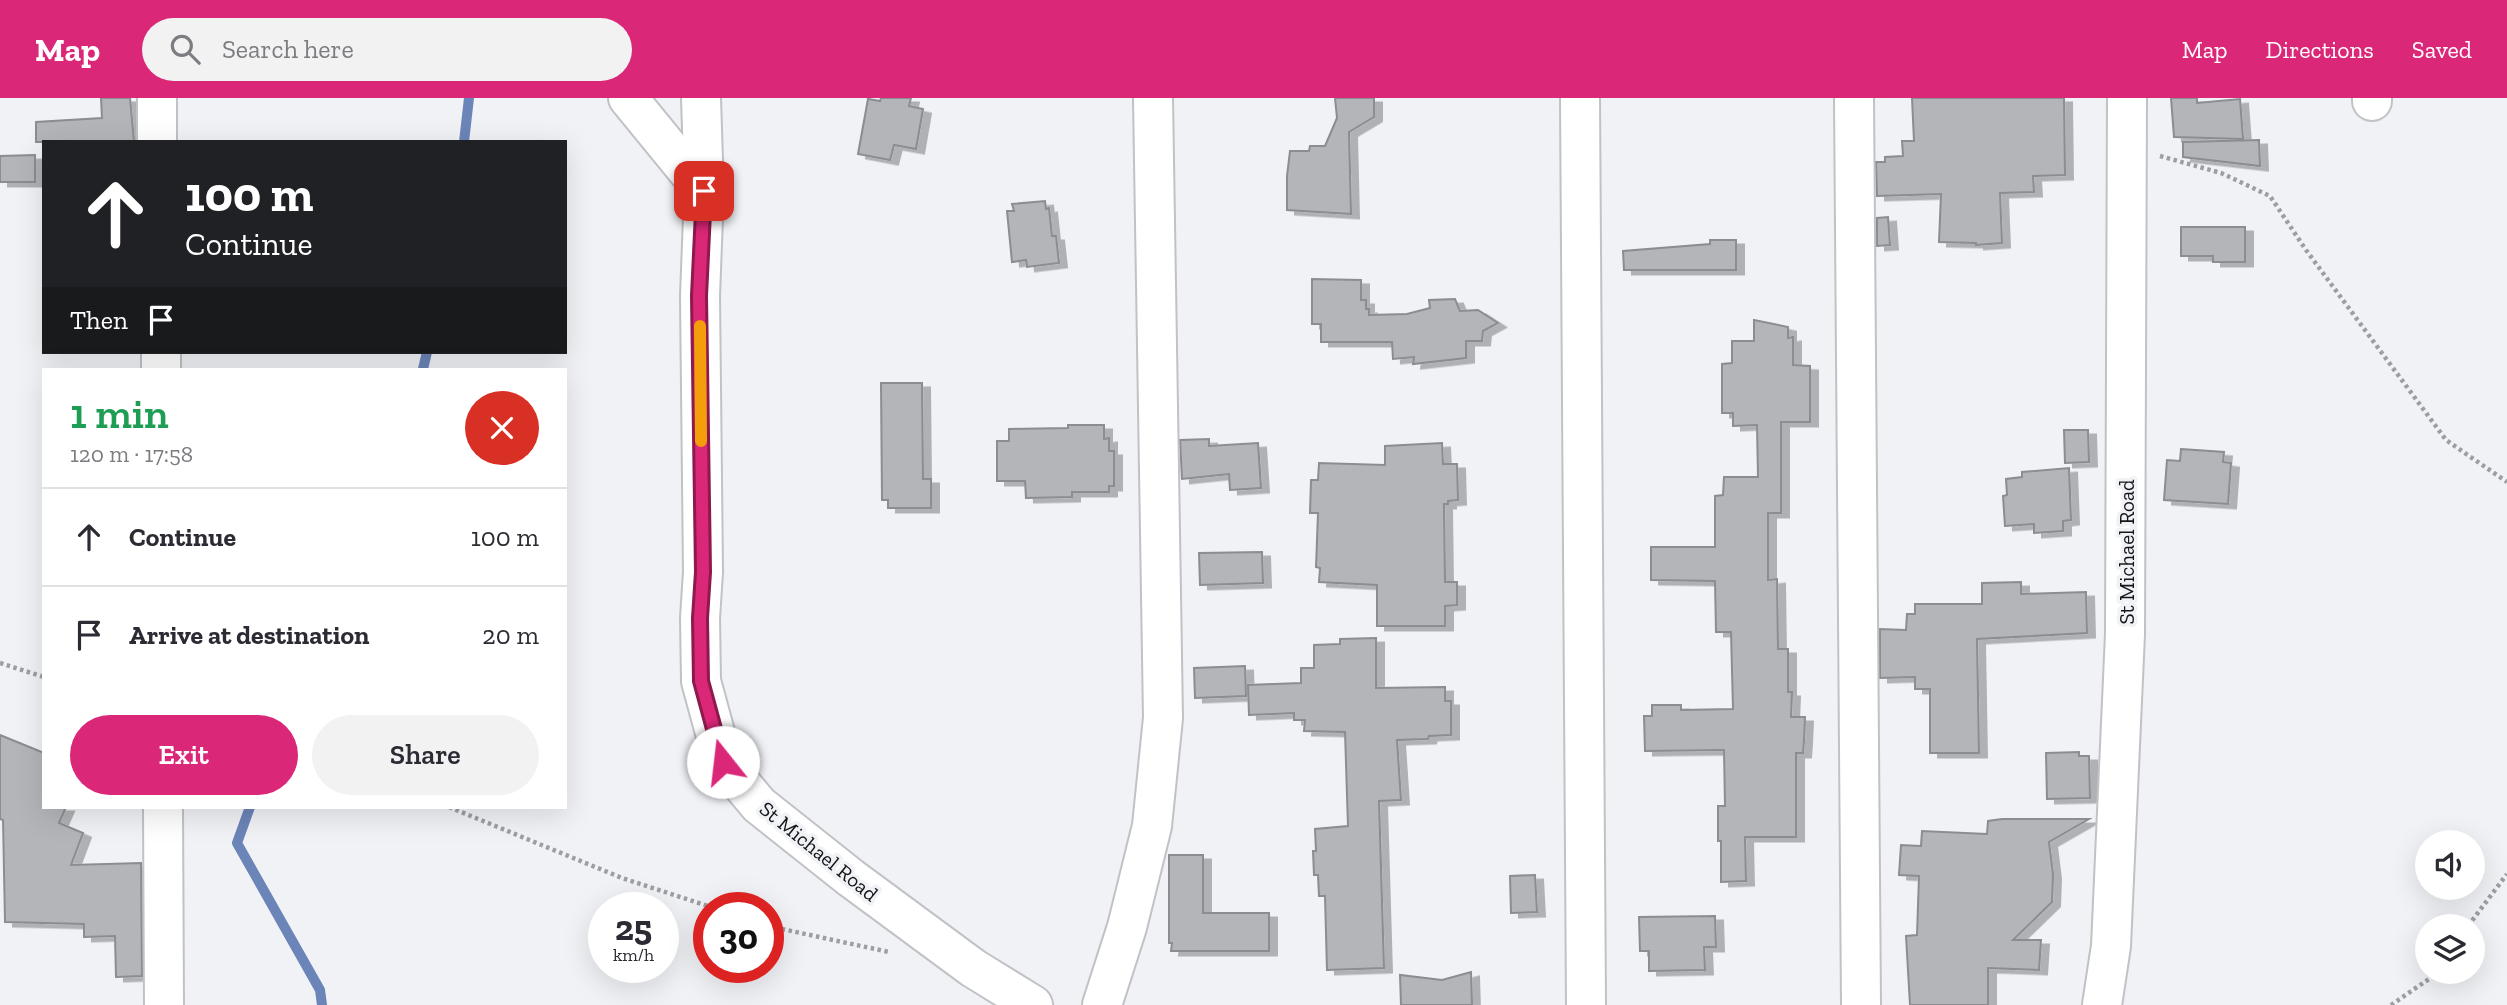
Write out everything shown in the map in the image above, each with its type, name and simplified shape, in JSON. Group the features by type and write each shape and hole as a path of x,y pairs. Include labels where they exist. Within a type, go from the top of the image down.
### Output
{"street":[{"path":"157,98 158,140"},
{"path":"628,98 704,191"},
{"name":"St Michael Road","path":"701,98 704,191 699,296 703,572 700,618 701,681 723,762 759,804 851,878 973,968 1033,1005"},
{"path":"1102,1005 1127,928 1152,826 1163,718 1153,98"},
{"path":"1580,98 1586,1005"},
{"path":"1854,98 1861,1005"},
{"name":"St Michael Road","path":"2102,1005 2111,946 2125,634 2127,98"},
{"path":"163,809 164,1005"}],"path":[{"path":"2128,148 2221,173 2270,196 2306,250 2446,440 2507,482"},
{"path":"0,663 42,676"},
{"path":"454,809 622,878 693,901"},
{"path":"2477,914 2507,874"},
{"path":"784,929 901,954"},
{"path":"2391,1005 2422,984"}],"building":[{"path":"101,98 130,98 134,140 36,142 36,122 102,118"},
{"path":"881,98 911,98 909,106 923,109 916,149 894,145 890,160 858,154 868,99 880,101"},
{"path":"1335,98 1374,98 1374,117 1349,132 1351,214 1287,210 1290,151 1309,151 1310,146 1325,146 1337,118"},
{"path":"1912,98 2064,98 2065,175 2033,176 2034,192 2000,193 2002,243 1976,245 1939,242 1941,194 1877,196 1876,162 1885,162 1885,157 1903,156 1902,141 1914,141"},
{"path":"2171,98 2197,98 2197,103 2240,99 2243,139 2174,137"},
{"path":"2259,140 2260,166 2183,157 2183,142"},
{"path":"35,155 35,182 0,182 0,156"},
{"path":"1045,201 1046,209 1049,208 1052,236 1056,236 1059,263 1027,267 1026,260 1012,262 1007,211 1014,211 1012,204"},
{"path":"1888,217 1890,245 1877,246 1877,218"},
{"path":"2181,227 2245,227 2245,262 2213,262 2213,256 2181,256"},
{"path":"1710,240 1736,240 1736,270 1624,270 1623,251 1710,244"},
{"path":"1312,279 1361,280 1361,300 1366,300 1369,315 1407,314 1430,308 1429,300 1455,299 1460,311 1478,310 1498,323 1483,331 1482,341 1466,341 1466,358 1413,364 1414,357 1393,359 1392,342 1321,342 1321,324 1312,324"},
{"path":"1754,320 1788,327 1788,338 1793,337 1793,365 1810,366 1810,422 1781,422 1781,513 1768,513 1768,580 1777,579 1778,649 1788,649 1788,692 1792,692 1791,717 1805,717 1804,740 1803,753 1796,753 1796,837 1745,837 1746,881 1721,882 1718,806 1725,806 1724,750 1645,751 1644,716 1652,716 1652,705 1681,705 1681,710 1733,709 1731,632 1716,632 1715,581 1651,580 1651,547 1715,547 1715,496 1723,495 1724,477 1758,477 1757,425 1733,426 1733,413 1722,413 1722,364 1732,363 1732,341 1754,341"},
{"path":"881,383 922,383 923,479 931,479 931,508 888,508 888,500 882,500"},
{"path":"1068,425 1104,425 1104,439 1109,438 1109,451 1114,451 1114,486 1109,486 1109,492 1072,492 1072,497 1026,498 1025,481 997,481 997,441 1009,441 1009,429 1068,428"},
{"path":"2064,430 2088,430 2089,462 2065,463"},
{"path":"1209,439 1209,446 1258,443 1261,488 1230,490 1229,474 1182,479 1180,440"},
{"path":"1442,443 1443,464 1457,464 1458,500 1444,504 1445,582 1457,582 1457,605 1445,606 1445,626 1377,626 1377,585 1319,582 1320,568 1316,567 1318,513 1310,513 1311,480 1318,480 1319,463 1385,465 1385,446"},
{"path":"2181,449 2224,452 2223,462 2231,463 2228,504 2164,500 2167,460 2180,461"},
{"path":"2069,468 2071,520 2063,521 2063,531 2034,533 2034,524 2005,526 2003,496 2007,495 2006,479 2022,477 2022,472"},
{"path":"1262,552 1263,583 1200,585 1199,553"},
{"path":"2021,582 2021,594 2086,592 2087,633 1977,639 1979,753 1930,753 1930,689 1915,689 1915,677 1880,678 1880,629 1906,630 1907,614 1915,614 1915,604 1982,604 1982,583"},
{"path":"1376,638 1376,688 1445,687 1445,701 1451,701 1451,735 1397,740 1401,800 1379,801 1384,968 1327,970 1325,896 1319,896 1318,875 1314,875 1313,851 1316,851 1315,829 1348,826 1345,732 1304,731 1305,720 1294,720 1294,713 1249,715 1248,685 1301,683 1301,668 1314,668 1314,645 1340,644 1340,639"},
{"path":"1245,666 1246,696 1195,698 1194,668"},
{"path":"0,735 42,752 42,809 65,809 59,823 83,833 71,865 141,863 142,976 116,977 115,936 84,937 84,924 5,922 3,820 0,819"},
{"path":"2079,752 2079,756 2089,756 2090,798 2047,799 2046,753"},
{"path":"2089,819 2049,842 2053,874 2052,902 2013,940 2041,940 2039,970 1988,968 1988,1005 1910,1005 1906,936 1917,935 1919,876 1899,875 1901,845 1921,846 1922,831 1987,834 1988,821"},
{"path":"1169,855 1203,855 1203,913 1269,913 1269,951 1171,951"},
{"path":"1535,875 1537,912 1511,913 1510,876"},
{"path":"1715,916 1716,947 1704,947 1705,970 1649,971 1649,951 1640,951 1639,917"},
{"path":"1471,972 1472,1005 1401,1005 1400,975 1442,980"}],"waterway":[{"path":"464,140 469,98"},
{"path":"423,368 427,354"},
{"path":"249,809 237,843 320,990 322,1005"}],"slow traffic":[{"path":"700,326 701,441"}],"route":[{"path":"704,191 699,296 703,572 700,618 701,681 723,762"}]}
